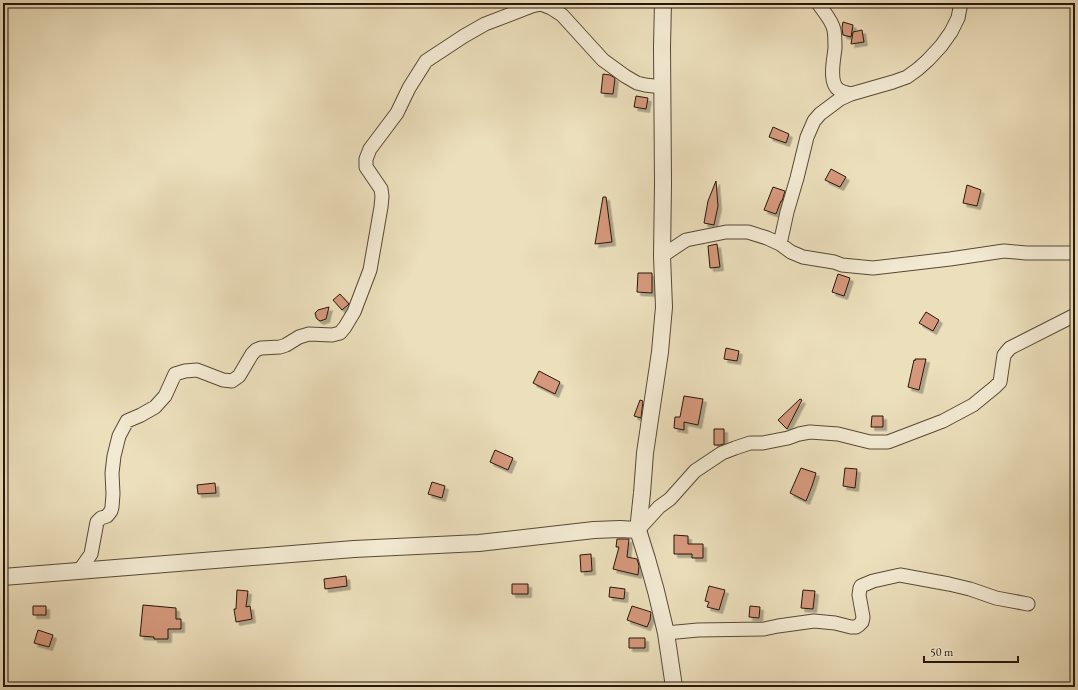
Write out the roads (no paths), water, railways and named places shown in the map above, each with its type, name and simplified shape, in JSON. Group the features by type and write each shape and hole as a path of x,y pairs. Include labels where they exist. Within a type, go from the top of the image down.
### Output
{"street":[{"path":"663,3 662,256 664,307 658,367 645,454 638,530 656,591 666,633 674,687"},
{"path":"818,3 834,29 835,46 832,72 835,86 839,90 851,94"},
{"path":"780,244 809,130 814,121 820,114 840,99 851,94 907,77 918,69 941,46 951,32 958,18 961,3"},
{"path":"79,571 91,554 97,522 101,518 107,516 111,511 113,494 113,462 119,436 127,421 155,407 165,396 175,374 197,370 223,380 232,381 239,376 256,350 261,348 280,347 286,345 299,336 309,334 332,335 340,332 345,327 354,312 370,270 381,206 381,189 366,166 366,159 370,149 397,113 409,88 426,62 464,36 485,24 541,4 562,15 603,60 625,76 637,83 662,87"},
{"path":"662,256 686,240 726,232 748,232 767,238 803,257 834,262 842,265 873,268 1004,251 1026,253 1075,253"},
{"path":"638,530 659,507 670,500 695,471 722,453 735,448 750,443 763,443 810,432 838,434 870,442 888,442 944,421 973,405 1000,382 1004,355 1010,348 1075,315"},
{"path":"3,578 354,549 479,543 594,530 638,530"},
{"path":"666,633 698,630 764,629 814,622 835,623 856,627 860,625 863,617 859,595 860,588 873,581 900,575 949,584 970,589 996,598 1028,604"}]}
